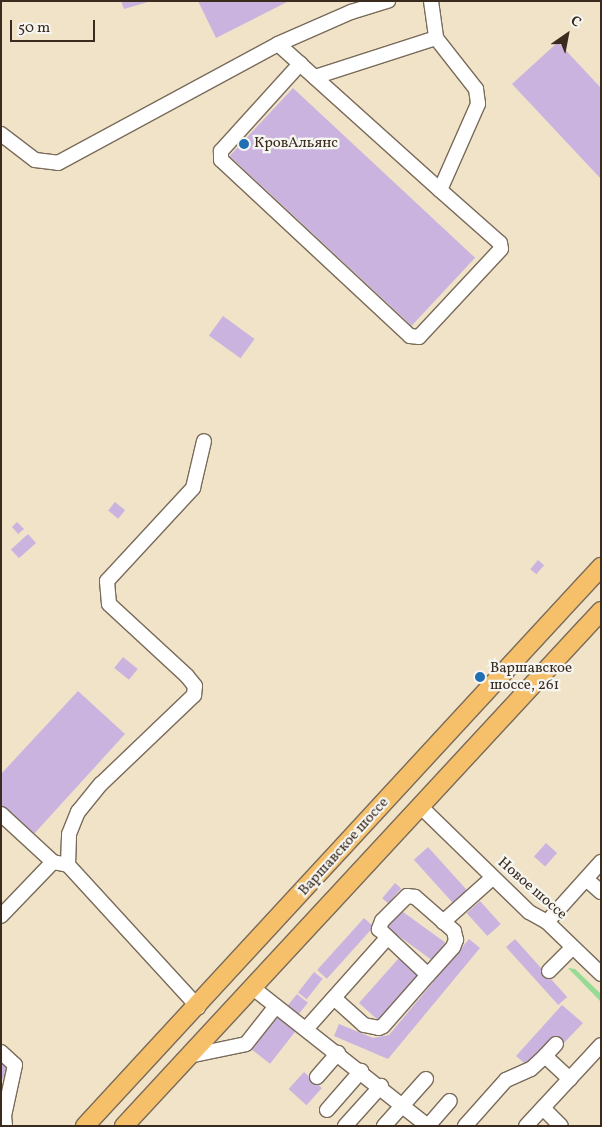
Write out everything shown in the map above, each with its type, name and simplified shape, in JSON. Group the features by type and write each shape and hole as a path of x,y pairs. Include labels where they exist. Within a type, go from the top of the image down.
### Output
{"main road":[{"name":"Варшавское шоссе","path":"85,1126 198,1007 601,567"},
{"name":"Варшавское шоссе","path":"124,1126 601,612"}],"street":[{"path":"1,134 35,160 58,163 278,44 351,12 388,1"},
{"path":"431,1 436,38 476,89 478,104 440,190"},
{"path":"315,77 436,38"},
{"path":"278,44 500,243 500,249 419,337 410,336 221,160 221,151 300,64"},
{"path":"68,866 70,834 78,812 102,784 194,695 195,686 187,676 109,604 106,581 193,488 204,440"},
{"name":"Новое шоссе","path":"421,807 484,861 492,878 528,912 547,922 601,974"},
{"path":"1,814 52,862 68,866 198,1007"},
{"path":"1,916 52,862"},
{"path":"547,922 601,862"},
{"path":"444,922 492,878"},
{"path":"586,878 601,892"},
{"path":"334,998 364,1026 379,1028 428,975 455,943 454,931 415,897 407,896 380,925 387,938 428,975"},
{"path":"306,1029 387,938"},
{"path":"549,971 572,948"},
{"path":"253,988 381,1086 428,1126 450,1101"},
{"path":"190,1056 246,1044 276,1006"},
{"path":"465,1126 506,1080 531,1069 556,1044"},
{"path":"526,1126 601,1045"},
{"path":"1,1052 15,1065 4,1126"},
{"path":"317,1077 338,1053"},
{"path":"545,1056 570,1079"},
{"path":"327,1110 361,1071"},
{"path":"384,1126 426,1079"},
{"path":"345,1126 381,1086"},
{"path":"543,1108 561,1126"}],"green space":[{"path":"568,968 575,969 600,993 601,1002"}],"building":[{"path":"121,1 148,1 148,2 124,9"},
{"path":"198,1 289,1 216,38"},
{"path":"558,42 601,88 601,179 512,84"},
{"path":"293,88 475,258 412,326 230,156"},
{"path":"223,316 255,339 240,358 209,335"},
{"path":"115,502 125,510 118,519 108,511"},
{"path":"17,522 24,529 18,534 12,527"},
{"path":"28,534 36,543 19,558 11,549"},
{"path":"538,560 544,565 536,574 530,569"},
{"path":"123,657 138,669 129,680 114,668"},
{"path":"78,691 125,734 33,835 1,807 1,774"},
{"path":"546,843 557,853 545,866 534,856"},
{"path":"428,847 469,892 455,905 414,860"},
{"path":"395,883 401,888 388,903 382,898"},
{"path":"480,901 501,924 487,936 467,913"},
{"path":"399,909 445,943 432,960 386,927"},
{"path":"364,918 374,927 327,979 317,970"},
{"path":"469,939 480,948 388,1059 334,1036 339,1024 373,1038 389,1035"},
{"path":"515,939 567,997 558,1005 506,947"},
{"path":"399,958 422,978 385,1019 378,1020 359,1003"},
{"path":"314,972 323,979 307,999 298,992"},
{"path":"297,994 308,1003 297,1017 286,1008"},
{"path":"562,1005 583,1023 564,1043 556,1036 529,1067 516,1056"},
{"path":"279,1015 297,1029 270,1064 252,1050"},
{"path":"1,1062 10,1071 1,1080"},
{"path":"304,1072 322,1088 306,1105 289,1089"}],"place":[{"name":"КровАльянс","path":"244,144"},
{"name":"Варшавское шоссе, 261","path":"480,677"}]}
